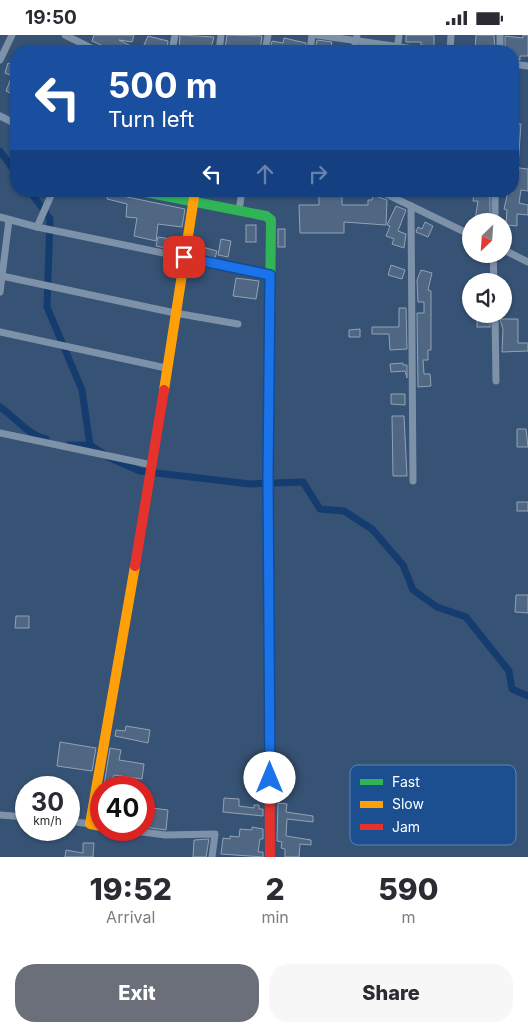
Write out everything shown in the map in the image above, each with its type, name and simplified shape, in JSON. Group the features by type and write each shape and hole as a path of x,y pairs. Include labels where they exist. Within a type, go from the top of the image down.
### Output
{"street":[{"path":"0,60 12,35"},
{"path":"65,35 85,45"},
{"path":"317,35 357,38 382,45"},
{"path":"37,227 50,197"},
{"path":"170,197 266,216 271,220 268,478 270,857"},
{"path":"98,776 151,470 194,197"},
{"path":"239,210 241,197"},
{"path":"392,197 462,231"},
{"path":"495,197 495,213"},
{"path":"411,206 413,481"},
{"path":"0,217 37,227 270,275"},
{"path":"0,292 9,219"},
{"path":"512,255 528,262"},
{"path":"2,276 175,313 238,324"},
{"path":"494,323 496,381"},
{"path":"0,333 166,369"},
{"path":"0,433 151,470"},
{"path":"0,815 15,816"},
{"path":"80,823 90,824"},
{"path":"155,834 215,834 212,857"}],"building":[{"path":"94,35 134,35 132,42 119,40 129,45 101,45 92,41"},
{"path":"180,35 214,37 212,45 179,45"},
{"path":"227,35 262,36 261,45 225,45"},
{"path":"406,35 434,35 434,45 421,45 421,42 406,42"},
{"path":"476,35 494,35 495,45 475,45"},
{"path":"523,35 528,35 528,56 520,56 519,60 519,45 505,45 505,36 523,38"},
{"path":"148,36 168,41 168,45 144,45"},
{"path":"284,38 306,43 306,45 271,45 272,41 283,43"},
{"path":"317,40 332,42 331,45 316,45"},
{"path":"8,63 10,64 10,75 5,73"},
{"path":"10,81 10,93 6,91"},
{"path":"519,124 521,124 519,152"},
{"path":"519,168 528,169 528,191 521,190 519,203 528,205 528,215 517,214 517,226 512,226 512,213 507,213 507,210 504,209 507,197 519,197"},
{"path":"107,197 127,197 185,209 182,227 158,224 156,241 134,236 137,218 126,217 127,204 107,199"},
{"path":"319,197 342,197 342,205 368,205 368,200 372,200 373,197 379,197 387,200 386,225 344,222 344,233 300,233 299,205 319,205"},
{"path":"473,197 490,197 490,213 476,213 478,201 473,201"},
{"path":"396,206 406,210 398,231 406,234 404,248 392,244 394,239 386,236 390,226 387,225"},
{"path":"425,222 433,226 428,237 416,232 418,227 422,229"},
{"path":"246,225 256,225 256,242 246,242"},
{"path":"278,229 285,229 285,247 278,247"},
{"path":"158,237 177,240 175,250 156,246"},
{"path":"221,239 231,241 228,257 218,255"},
{"path":"195,245 217,251 215,258 193,254"},
{"path":"391,265 405,270 402,279 388,275"},
{"path":"421,270 432,273 428,290 431,291 431,350 428,350 428,360 423,360 424,374 430,374 431,386 418,387 417,313 424,313 424,302 418,302 417,280"},
{"path":"236,278 259,281 256,299 233,296"},
{"path":"399,308 406,308 407,349 390,350 389,334 372,334 372,327 399,327"},
{"path":"512,319 518,319 518,343 528,343 528,351 502,352 503,329 501,323 512,323"},
{"path":"477,323 490,323 490,327 477,327"},
{"path":"360,329 360,337 349,337 349,330"},
{"path":"403,363 403,365 407,365 407,378 405,371 391,372 390,364"},
{"path":"391,394 405,394 405,405 391,404"},
{"path":"392,416 404,416 407,476 393,476"},
{"path":"517,429 526,429 528,447 517,447"},
{"path":"517,502 528,502 528,511 517,511"},
{"path":"516,595 528,595 528,613 515,612"},
{"path":"16,616 29,616 29,628 15,628"},
{"path":"126,726 150,730 148,743 115,736 116,730 125,731"},
{"path":"60,742 96,748 92,771 57,766"},
{"path":"110,748 121,750 119,760 144,764 142,776 105,776"},
{"path":"224,798 239,799 239,806 254,808 254,805 259,805 259,809 263,809 263,816 223,812"},
{"path":"278,803 287,804 286,812 313,816 313,822 287,819 286,836 311,840 311,845 300,844 299,857 285,857 285,849 281,848 282,842 277,841"},
{"path":"155,808 168,810 166,830 155,828"},
{"path":"252,827 263,829 263,839 260,839 258,852 263,852 263,857 221,854 223,838 230,839 230,836 239,837 240,829 252,830"},
{"path":"209,839 206,857 193,857 194,840"},
{"path":"83,843 94,843 93,857 65,857 66,850 83,853"}],"waterway":[{"path":"0,151 10,165"},
{"path":"34,197 50,219 47,307 82,390 90,445"},
{"path":"0,407 27,430 46,439"},
{"path":"69,445 90,445 110,458 140,471 250,484 303,482 320,509 344,511 372,529 403,565 413,590 437,607 466,617 509,671 512,689 528,696"}],"traffic: fast":[{"path":"170,197 266,216 271,220 268,478 269,678"}],"traffic: slow":[{"path":"164,390 194,197"},
{"path":"98,776 135,566"}],"traffic: jam":[{"path":"135,566 164,390"},
{"path":"269,678 270,857"}],"route":[{"path":"184,257 270,275 268,478 270,778"}]}
